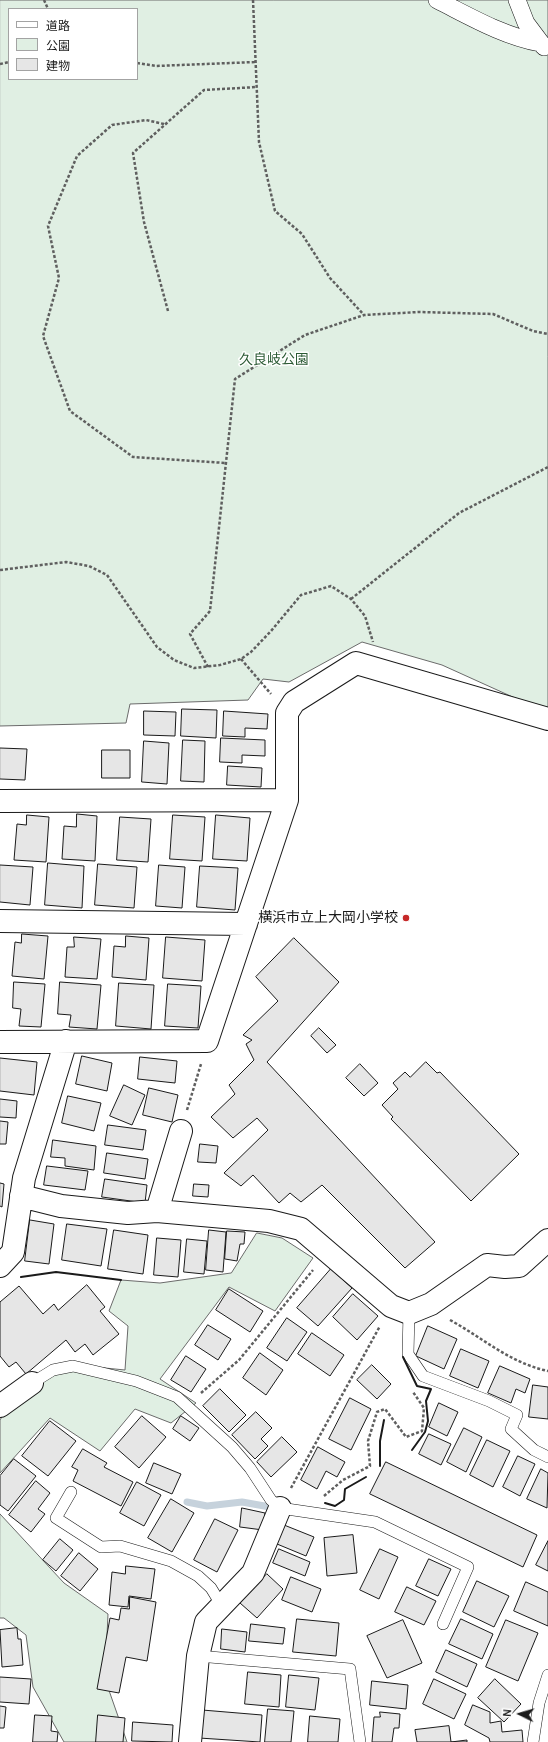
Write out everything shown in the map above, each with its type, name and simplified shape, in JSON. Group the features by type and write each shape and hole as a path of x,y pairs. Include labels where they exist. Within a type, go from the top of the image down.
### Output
{"street":[{"path":"437,0 499,31 544,47"},
{"path":"517,0 526,23 544,47"},
{"path":"0,1042 207,1041 286,800 287,713 294,702 356,663 548,720"},
{"path":"0,802 286,800"},
{"path":"0,921 246,924"},
{"path":"0,1266 13,1252 24,1178 66,1041"},
{"path":"157,1211 181,1131"},
{"path":"22,1196 61,1206 128,1213 157,1211 269,1221 301,1229 409,1309 487,1265 505,1267 519,1266 548,1240"},
{"path":"0,1406 32,1383"},
{"path":"190,1742 198,1656 206,1622 253,1573 280,1508"}],"lane":[{"path":"409,1309 408,1354 423,1376 489,1401 517,1414 511,1429 534,1450 548,1457"},
{"path":"32,1383 53,1370 73,1366 136,1380 178,1397 232,1447 250,1468 270,1500 280,1508 375,1522 468,1567 443,1624"},
{"path":"71,1492 56,1518 101,1547 120,1546 178,1565 198,1576 211,1588 222,1606"},
{"path":"198,1656 350,1669 360,1742"},
{"path":"532,1742 539,1703 548,1676"}],"path":[{"path":"253,0 259,142 274,211 302,234 330,278 364,315"},
{"path":"138,62 156,66 256,62"},
{"path":"168,312 144,222 133,153 204,90 257,87"},
{"path":"164,124 146,120 112,125 77,156 48,226 59,278 43,336 70,411 133,457 226,463"},
{"path":"208,667 190,634 210,611 235,379 305,335 364,315 418,312 493,314 533,331 548,334"},
{"path":"351,599 459,513 548,467"},
{"path":"0,570 66,562 89,566 107,575 157,647 174,660 194,668 220,666 241,659 251,652 271,632 301,595 331,586 351,599 365,616 380,670"},
{"path":"241,659 287,713"},
{"path":"181,1131 207,1041"},
{"path":"187,1405 239,1360 314,1268"},
{"path":"280,1508 409,1309 460,1325 509,1357 535,1368 548,1371"},
{"path":"320,1499 343,1480 370,1466 368,1441 377,1412 385,1409 406,1437 422,1431 424,1408 411,1390"}],"green space":[{"name":"久良岐公園","path":"0,0 548,0 548,713 442,665 362,642 289,682 263,679 248,700 130,704 126,723 0,726"},
{"path":"257,1233 282,1238 313,1258 275,1311 229,1287 160,1379 196,1403 171,1423 135,1409 100,1451 50,1418 0,1473 0,1420 3,1415 65,1364 125,1370 128,1326 109,1311 121,1280 160,1283 231,1273"},
{"path":"0,1514 64,1583 108,1614 105,1679 127,1742 64,1742 33,1687 26,1635 4,1618 0,1618"}],"building":[{"path":"182,709 217,710 216,738 181,736"},
{"path":"144,711 176,712 175,736 144,735"},
{"path":"224,711 268,714 267,729 245,728 245,737 223,736"},
{"path":"221,738 265,740 265,756 242,755 242,763 220,762"},
{"path":"183,740 205,741 204,782 181,781"},
{"path":"144,741 169,743 167,784 142,782"},
{"path":"0,748 27,749 25,780 0,779"},
{"path":"102,750 130,750 130,778 102,778"},
{"path":"228,766 262,768 261,787 227,785"},
{"path":"77,814 97,816 95,861 62,859 64,826 76,827"},
{"path":"27,815 49,817 46,862 14,860 17,824 26,825"},
{"path":"173,815 205,817 202,861 170,859"},
{"path":"216,815 250,818 247,861 213,859"},
{"path":"120,817 151,819 148,862 117,860"},
{"path":"48,863 84,866 82,908 45,905"},
{"path":"98,864 137,867 134,908 95,905"},
{"path":"0,865 33,867 30,905 0,902"},
{"path":"159,865 185,867 182,908 156,906"},
{"path":"200,866 238,868 235,910 197,907"},
{"path":"22,934 48,936 44,979 12,976 15,942 21,943"},
{"path":"126,936 149,938 146,980 112,977 114,946 125,947"},
{"path":"74,937 101,939 97,979 65,977 67,947 74,947"},
{"path":"166,937 205,940 202,981 163,978"},
{"path":"294,938 339,982 267,1062 435,1242 405,1268 322,1185 301,1202 290,1193 279,1203 253,1175 241,1186 224,1173 268,1130 257,1118 233,1138 211,1117 235,1094 229,1085 254,1060 246,1044 252,1040 243,1035 278,1001 256,977"},
{"path":"14,982 45,984 41,1027 19,1026 21,1009 13,1008"},
{"path":"60,982 101,985 97,1029 69,1027 71,1015 58,1014"},
{"path":"119,983 154,985 151,1029 116,1026"},
{"path":"168,984 201,986 198,1028 165,1026"},
{"path":"319,1028 336,1045 327,1053 311,1036"},
{"path":"82,1056 112,1063 107,1091 76,1084"},
{"path":"140,1057 177,1061 175,1083 138,1079"},
{"path":"0,1058 37,1062 34,1095 0,1091"},
{"path":"426,1062 437,1073 440,1072 519,1154 471,1201 391,1119 393,1117 382,1105 398,1089 393,1083 405,1072 410,1077"},
{"path":"360,1064 378,1083 364,1096 346,1078"},
{"path":"124,1085 145,1095 132,1125 110,1116"},
{"path":"149,1088 178,1095 172,1122 143,1115"},
{"path":"68,1096 101,1103 94,1131 62,1123"},
{"path":"0,1099 17,1101 16,1118 0,1117"},
{"path":"0,1121 8,1122 6,1144 0,1144"},
{"path":"108,1125 146,1130 143,1150 105,1145"},
{"path":"53,1140 96,1146 94,1170 65,1166 65,1158 51,1157"},
{"path":"200,1144 218,1146 216,1163 198,1162"},
{"path":"107,1153 148,1159 145,1179 104,1173"},
{"path":"47,1166 88,1171 85,1190 44,1185"},
{"path":"105,1179 147,1185 145,1203 102,1197"},
{"path":"0,1183 4,1184 2,1207 0,1206"},
{"path":"194,1184 209,1185 208,1197 193,1196"},
{"path":"30,1220 54,1224 49,1264 25,1261"},
{"path":"67,1224 107,1229 101,1266 62,1260"},
{"path":"114,1230 148,1235 143,1274 108,1269"},
{"path":"209,1230 226,1232 223,1272 206,1270"},
{"path":"227,1231 245,1232 244,1244 240,1244 237,1261 225,1259"},
{"path":"157,1238 181,1240 178,1277 154,1275"},
{"path":"187,1239 207,1241 204,1274 184,1272"},
{"path":"331,1269 352,1288 318,1326 297,1308"},
{"path":"87,1285 105,1307 100,1311 119,1334 93,1355 85,1344 75,1352 66,1340 26,1374 16,1362 9,1367 0,1356 0,1302 19,1286 43,1314 54,1304 58,1310"},
{"path":"229,1289 263,1311 250,1332 216,1310"},
{"path":"353,1294 378,1316 357,1340 333,1317"},
{"path":"287,1318 307,1332 287,1361 267,1348"},
{"path":"208,1325 231,1339 218,1360 195,1345"},
{"path":"428,1326 457,1339 444,1369 416,1356"},
{"path":"312,1333 344,1355 330,1376 298,1354"},
{"path":"461,1349 489,1361 478,1388 450,1376"},
{"path":"260,1353 283,1370 266,1395 243,1378"},
{"path":"186,1356 206,1369 191,1392 171,1380"},
{"path":"372,1365 391,1384 377,1399 357,1380"},
{"path":"500,1366 530,1379 525,1393 516,1389 511,1403 488,1393"},
{"path":"533,1385 548,1387 548,1419 529,1417"},
{"path":"220,1389 246,1415 229,1432 203,1406"},
{"path":"350,1398 371,1409 351,1450 329,1439"},
{"path":"439,1403 458,1412 447,1436 429,1427"},
{"path":"256,1412 272,1428 261,1439 268,1446 255,1459 232,1435"},
{"path":"142,1416 166,1437 139,1468 115,1447"},
{"path":"181,1416 199,1428 190,1441 173,1429"},
{"path":"50,1421 76,1441 48,1476 22,1456"},
{"path":"464,1428 482,1437 466,1472 447,1462"},
{"path":"429,1434 451,1444 441,1465 419,1454"},
{"path":"282,1437 297,1452 271,1477 257,1462"},
{"path":"487,1440 510,1451 493,1487 470,1475"},
{"path":"318,1447 345,1462 337,1477 326,1471 317,1489 301,1480"},
{"path":"83,1449 107,1463 104,1467 133,1482 121,1506 73,1481 78,1470 72,1467"},
{"path":"518,1456 535,1464 520,1496 503,1487"},
{"path":"14,1459 36,1476 8,1511 0,1505 0,1476"},
{"path":"386,1462 537,1535 523,1567 370,1494"},
{"path":"154,1463 181,1474 172,1494 146,1483"},
{"path":"541,1469 548,1473 547,1508 527,1499"},
{"path":"36,1481 50,1493 38,1509 45,1514 31,1532 9,1515"},
{"path":"137,1482 161,1495 144,1526 120,1513"},
{"path":"171,1499 194,1513 172,1552 148,1538"},
{"path":"242,1508 265,1513 263,1530 240,1527"},
{"path":"215,1519 238,1530 217,1572 194,1560"},
{"path":"284,1525 314,1537 306,1556 277,1544"},
{"path":"353,1535 357,1573 327,1576 324,1538"},
{"path":"60,1539 73,1550 56,1571 43,1560"},
{"path":"548,1541 548,1571 536,1565"},
{"path":"279,1549 310,1562 305,1576 273,1563"},
{"path":"380,1549 398,1557 379,1599 360,1590"},
{"path":"79,1553 98,1569 80,1591 61,1576"},
{"path":"429,1559 451,1569 438,1596 416,1586"},
{"path":"126,1566 155,1569 151,1599 129,1596 128,1607 109,1605 112,1572 125,1574"},
{"path":"267,1574 283,1589 257,1618 240,1603"},
{"path":"291,1577 321,1589 312,1612 282,1600"},
{"path":"477,1581 509,1596 494,1627 463,1612"},
{"path":"526,1582 548,1592 548,1626 514,1611"},
{"path":"407,1587 436,1601 424,1625 395,1612"},
{"path":"130,1597 156,1602 147,1661 126,1657 119,1693 97,1689 110,1618 119,1620 121,1608 129,1609"},
{"path":"297,1619 339,1623 336,1656 293,1652"},
{"path":"461,1619 493,1634 482,1659 449,1644"},
{"path":"403,1620 422,1663 387,1678 367,1636"},
{"path":"506,1620 538,1633 518,1681 486,1667"},
{"path":"251,1624 285,1628 283,1644 249,1641"},
{"path":"17,1628 18,1639 21,1639 23,1665 2,1667 0,1630"},
{"path":"222,1629 247,1632 245,1652 221,1649"},
{"path":"446,1650 477,1664 467,1687 436,1672"},
{"path":"248,1672 281,1675 279,1707 245,1704"},
{"path":"289,1675 319,1678 315,1710 286,1707"},
{"path":"0,1677 31,1679 29,1704 0,1702"},
{"path":"434,1679 466,1694 454,1719 423,1704"},
{"path":"495,1679 521,1704 504,1722 478,1698"},
{"path":"372,1681 408,1685 406,1709 370,1705"},
{"path":"473,1705 490,1712 490,1723 501,1721 502,1732 522,1730 523,1742 490,1742 489,1738 465,1725"},
{"path":"0,1706 6,1707 4,1728 0,1728"},
{"path":"268,1709 294,1711 291,1742 265,1742"},
{"path":"202,1710 262,1715 260,1742 199,1738"},
{"path":"380,1712 400,1714 399,1728 394,1728 392,1742 372,1742 374,1717 380,1717"},
{"path":"35,1715 52,1716 51,1731 58,1732 57,1742 33,1742"},
{"path":"98,1715 125,1718 123,1742 96,1742"},
{"path":"310,1716 340,1719 338,1742 308,1742"},
{"path":"133,1722 173,1725 172,1742 132,1741"},
{"path":"449,1726 451,1742 417,1742 415,1730"},
{"path":"467,1740 467,1742 451,1742"}],"waterway":[{"path":"187,1502 207,1506 242,1502 270,1507"}],"wall":[{"path":"21,1277 56,1272 121,1280"},
{"path":"403,1357 417,1386 431,1389 426,1401 428,1421 425,1432 412,1450"},
{"path":"380,1466 380,1441 384,1420"},
{"path":"325,1503 335,1506 344,1500 345,1489 366,1477"}],"place":[{"name":"横浜市立上大岡小学校","path":"406,918"}]}
